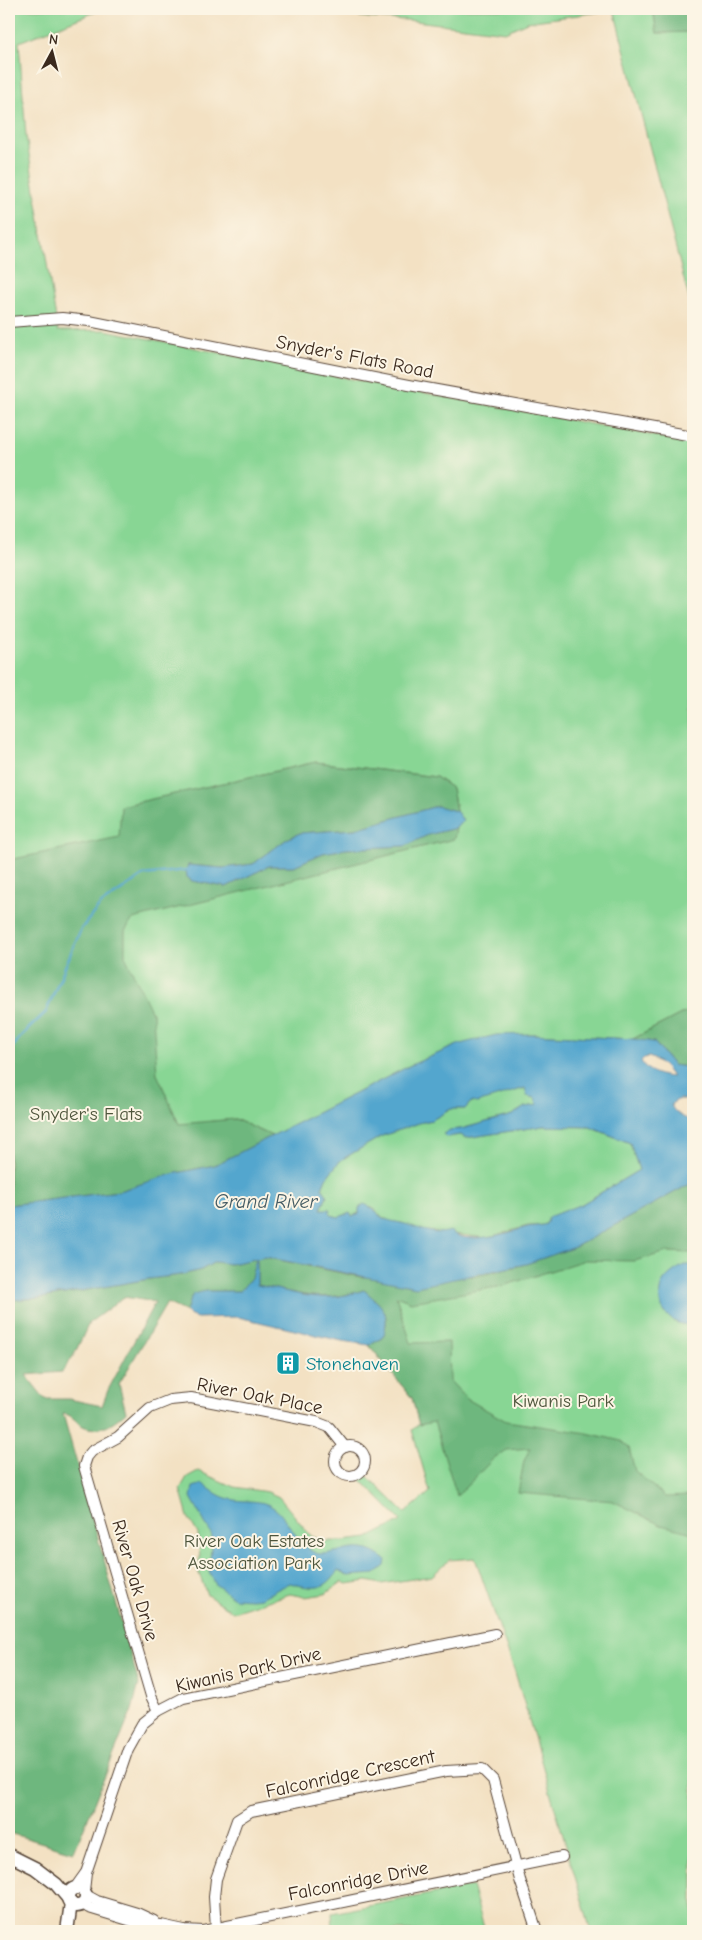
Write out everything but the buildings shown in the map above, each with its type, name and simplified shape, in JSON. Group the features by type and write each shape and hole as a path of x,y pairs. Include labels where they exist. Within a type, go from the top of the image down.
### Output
{"street":[{"name":"Snyder's Flats Road","path":"9,322 62,318 89,321 409,385 693,436"},
{"name":"River Oak Place","path":"86,1457 92,1451 118,1437 150,1408 170,1400 191,1398 316,1422 329,1427 345,1447"},
{"name":"River Oak Drive","path":"86,1457 84,1466 148,1687 158,1711"},
{"name":"Kiwanis Park Drive","path":"77,1897 128,1749 142,1724 158,1711 183,1698 495,1634"},
{"name":"Falconridge Crescent","path":"216,1929 214,1897 216,1878 237,1820 251,1811 446,1771 482,1770 493,1780 516,1866 537,1931"},
{"path":"9,1855 35,1868 77,1897 67,1930"},
{"name":"Falconridge Drive","path":"77,1897 89,1908 135,1922 161,1928 203,1931 562,1856"}],"green space":[{"name":"Snyder's Flats","path":"9,9 103,9 19,42 26,136 58,331 105,330 366,382 693,443 693,1012 681,1014 633,1039 531,1034 460,1044 411,1065 272,1136 235,1119 179,1125 160,1081 9,1205","holes":["316,762 436,777 452,788 456,811 463,820 456,828 453,839 137,917 122,806"]},
{"path":"300,9 653,9 657,33 693,32 693,314 614,10 527,22 505,32"},
{"path":"653,9 693,9 693,32 657,33"},
{"name":"Snyder's Flats","path":"316,762 436,777 452,788 456,811 437,806 355,829 300,833 287,839 253,864 223,868 188,865 187,877 192,881 226,887 269,866 294,866 323,853 346,849 404,846 428,835 456,828 454,839 133,919 125,931 125,956 153,1015 157,1074 179,1124 235,1119 272,1136 215,1165 176,1173 119,1191 9,1205 9,860 119,837 121,806"},
{"path":"693,1012 693,1068 673,1065 654,1042 633,1039 681,1014"},
{"path":"526,1088 535,1098 538,1105 525,1107 512,1115 461,1129 450,1130 447,1137 460,1135 466,1138 543,1126 590,1127 630,1143 639,1170 582,1204 564,1211 544,1225 528,1226 486,1238 419,1230 402,1223 391,1222 379,1215 372,1207 352,1216 350,1213 339,1217 330,1215 330,1210 321,1210 327,1195 322,1188 326,1178 341,1160 382,1136 432,1120 451,1109 465,1109 471,1102"},
{"path":"693,1184 693,1253 668,1252 634,1261 585,1260 503,1286 411,1302 396,1296 411,1343 449,1342 450,1381 467,1399 506,1421 587,1433 621,1441 629,1448 635,1471 665,1497 693,1496 693,1533 661,1525 613,1501 518,1493 524,1461 530,1448 506,1450 494,1458 457,1496 434,1422 419,1425 412,1398 369,1345 383,1338 386,1315 384,1310 364,1290 322,1297 257,1285 257,1262 251,1278 240,1291 206,1291 189,1302 186,1312 167,1303 119,1384 126,1412 112,1423 95,1429 83,1426 69,1415 63,1414 139,1684 132,1710 74,1852 9,1833 9,1300 41,1298 181,1275 201,1270 215,1262 230,1264 264,1257 361,1277 477,1276 526,1264 575,1247","holes":["124,1297 155,1302 108,1390 102,1406 69,1399 45,1399 26,1375 62,1372 74,1355 89,1323"]},
{"name":"Kiwanis Park","path":"693,1194 693,1931 591,1931 515,1672 475,1558 449,1560 432,1576 381,1584 367,1581 347,1584 342,1582 325,1594 305,1597 290,1594 233,1612 207,1595 197,1568 200,1557 198,1534 188,1517 180,1489 187,1477 198,1471 234,1487 268,1492 279,1497 311,1536 324,1541 368,1538 401,1521 360,1479 365,1474 405,1513 430,1492 412,1430 419,1424 412,1398 369,1345 383,1338 335,1271 387,1282 396,1295"},
{"path":"472,1886 485,1931 333,1931 332,1913"}],"water":[{"path":"437,806 456,811 463,820 456,828 428,835 405,846 346,849 323,853 294,866 269,866 226,887 192,881 187,877 186,870 188,865 223,868 253,864 287,839 300,833 355,829"},
{"name":"Grand River","path":"531,1034 633,1039 654,1042 673,1065 693,1068 693,1100 679,1099 671,1104 676,1112 693,1121 693,1184 575,1247 526,1264 416,1287 265,1257 257,1259 257,1285 322,1297 335,1297 364,1290 384,1310 386,1315 383,1338 369,1345 342,1341 238,1317 197,1318 186,1312 193,1294 206,1291 240,1291 251,1278 256,1259 230,1264 215,1262 201,1270 181,1275 41,1298 9,1300 9,1205 119,1191 172,1174 215,1165 411,1065 460,1044 496,1035","holes":["649,1057 663,1066 672,1077 659,1075 647,1068 641,1061","525,1088 527,1096 535,1098 538,1105 525,1107 512,1115 461,1129 450,1130 443,1134 447,1137 460,1135 466,1138 543,1126 590,1127 630,1143 639,1170 582,1204 548,1217 546,1224 487,1237 466,1238 450,1231 438,1233 425,1230 384,1218 371,1207 364,1204 359,1208 359,1214 352,1216 350,1213 339,1217 330,1215 330,1209 321,1209 327,1195 322,1188 326,1178 341,1160 382,1136 432,1120 451,1109 465,1109 471,1102 477,1103"]},
{"path":"684,1265 693,1265 693,1324 681,1324 674,1321 664,1312 661,1306 661,1285 671,1273"},
{"path":"203,1484 226,1498 264,1503 274,1508 304,1545 316,1553 326,1554 362,1549 373,1552 386,1560 385,1566 375,1574 348,1576 338,1570 328,1582 318,1587 305,1587 290,1583 261,1598 234,1598 216,1585 209,1572 212,1536 191,1497 193,1487"}],"waterway":[{"path":"9,1052 22,1035 46,1012 81,929 100,905 144,875 186,870"}],"place":[{"name":"Stonehaven","path":"288,1363"}],"park label":[{"name":"River Oak Estates Association Park","path":"254,1551"}]}
